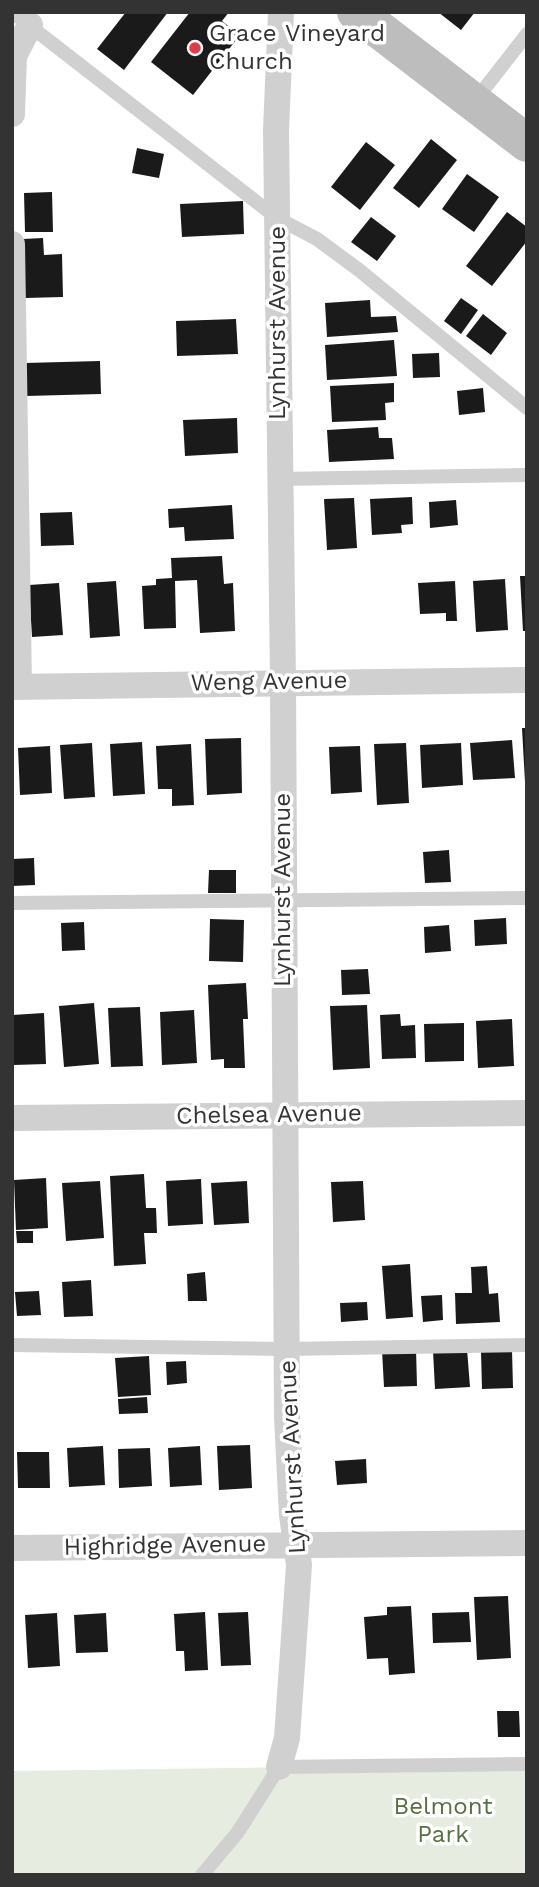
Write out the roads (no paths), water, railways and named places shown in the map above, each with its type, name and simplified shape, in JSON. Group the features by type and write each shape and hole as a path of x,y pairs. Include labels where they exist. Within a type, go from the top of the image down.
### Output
{"street":[{"name":"Lynhurst Avenue","path":"279,1767 287,1738 299,1565 287,1417 286,1349 283,681 276,130 281,12"},
{"path":"360,13 527,143"},
{"path":"12,114 14,56 21,19"},
{"path":"12,244 16,687"},
{"name":"Weng Avenue","path":"16,687 283,681 527,680"},
{"name":"Chelsea Avenue","path":"12,1118 527,1113"},
{"name":"Highridge Avenue","path":"12,1548 527,1543"}],"lane":[{"path":"21,19 277,218 317,239 359,270 527,408"},
{"path":"474,103 527,34"},
{"path":"279,479 527,475"},
{"path":"12,903 284,898 527,898"},
{"path":"12,1345 286,1349 527,1345"},
{"path":"202,1875 238,1832 279,1767 527,1764"}],"place":[{"name":"Grace Vineyard Church","path":"195,48"}],"park label":[{"name":"Belmont Park","path":"443,1821"}]}
